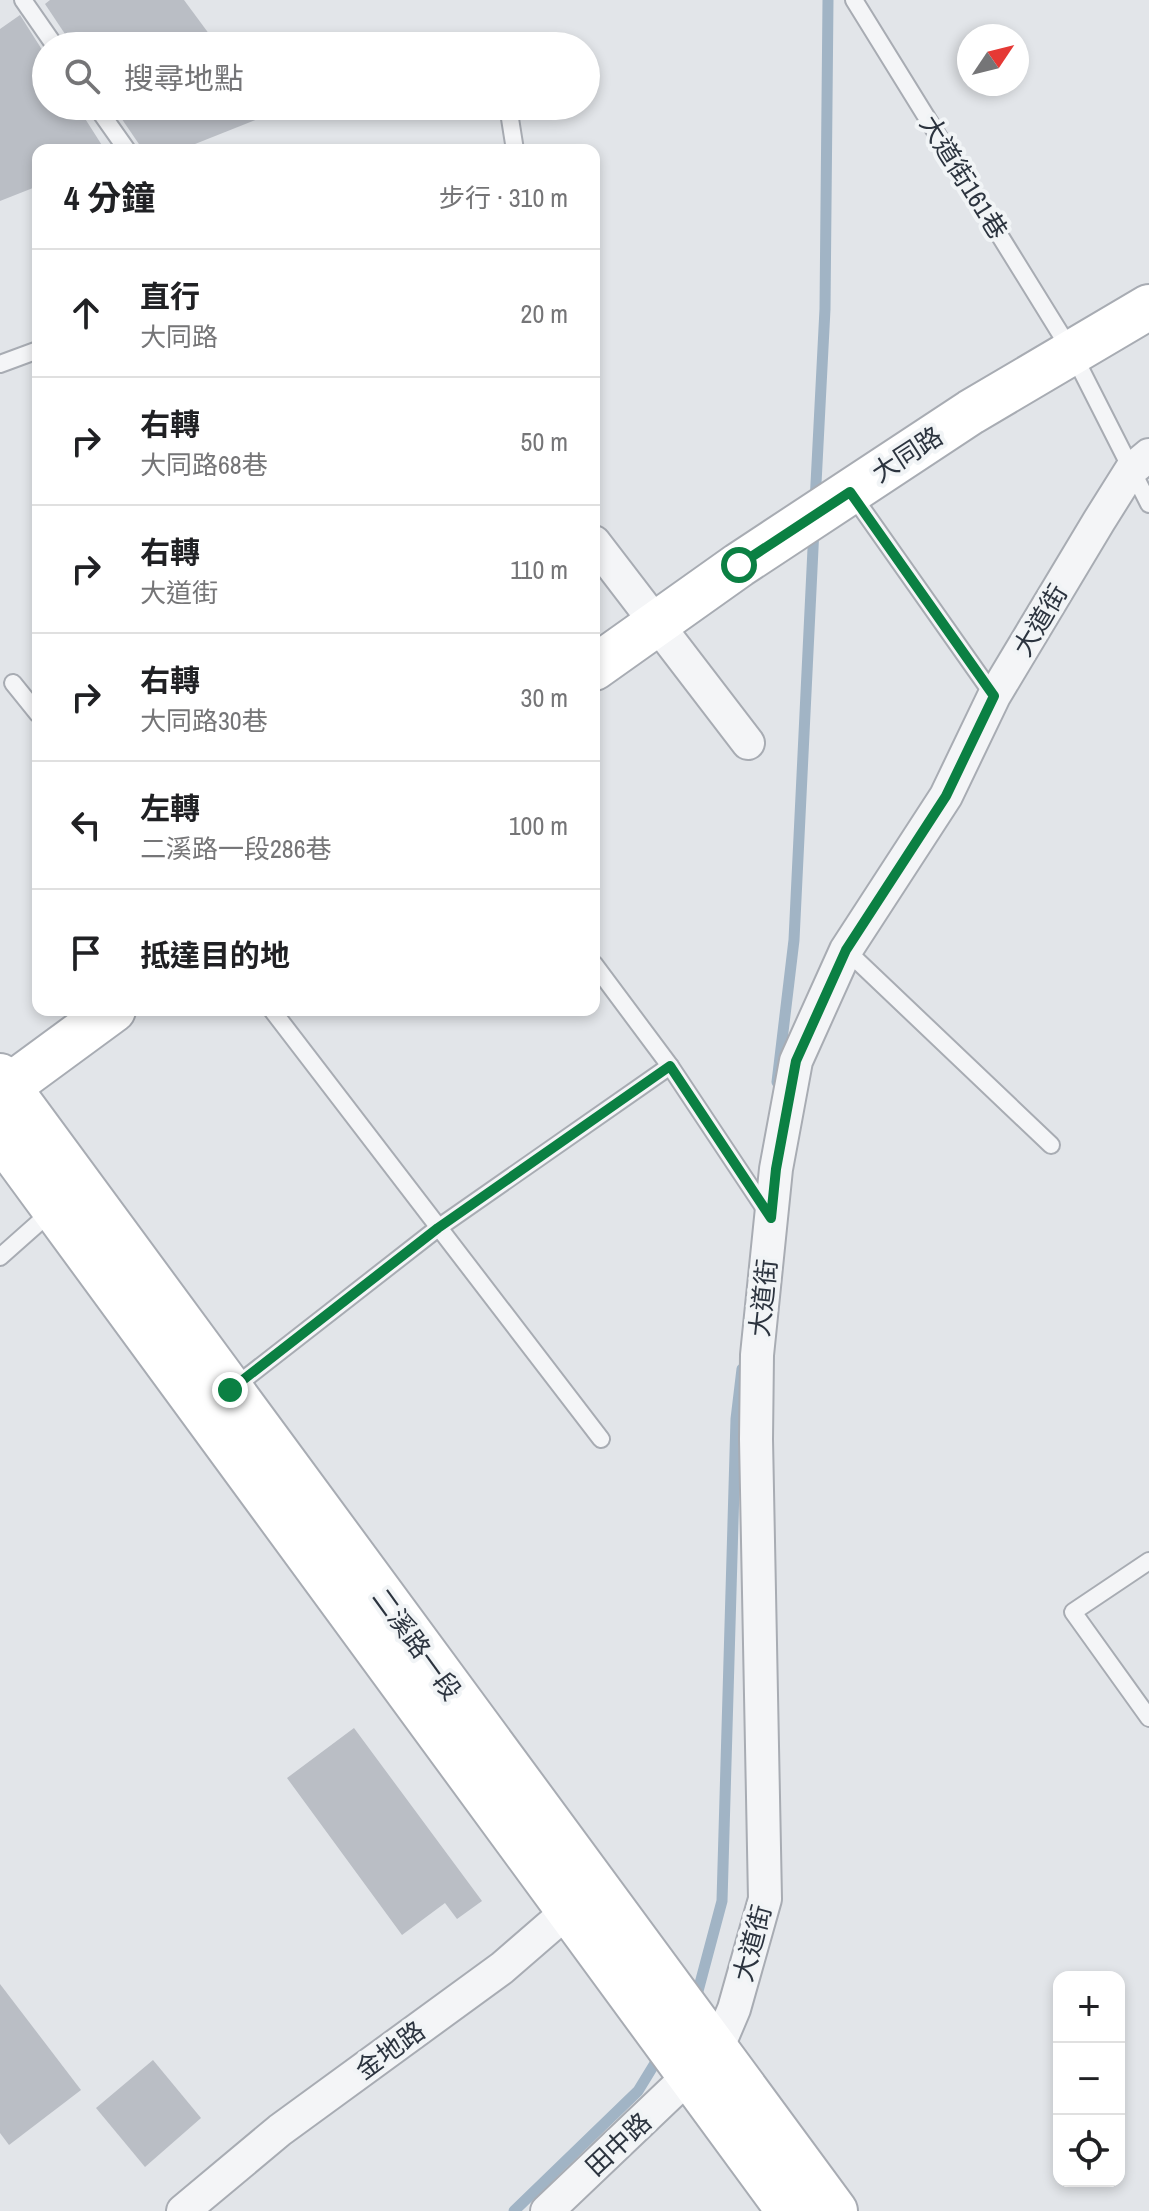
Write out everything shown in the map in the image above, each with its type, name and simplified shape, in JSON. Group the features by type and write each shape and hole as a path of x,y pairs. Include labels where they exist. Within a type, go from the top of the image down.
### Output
{"main road":[{"name":"大同路","path":"600,664 971,412 1149,307"},
{"path":"3,1085 104,1016"},
{"name":"二溪路一段","path":"3,1085 67,1198 685,2039 835,2211"},
{"name":"二溪路一段","path":"0,1135 67,1198 230,1390 582,1899"},
{"name":"二溪路一段","path":"685,2039 789,2211"}],"street":[{"name":"大道街","path":"685,2039 734,2009 765,1899 757,1355 776,1169 796,1061 846,950 946,796 994,696 1140,463"},
{"path":"600,550 748,743"},
{"name":"金地路","path":"183,2211 280,2130 502,1968 582,1899"},
{"name":"田中路","path":"547,2211 685,2039"}],"lane":[{"path":"23,0 45,32"},
{"name":"大道街161巷","path":"854,0 1073,354 1107,418 1140,463 1149,504"},
{"path":"106,120 123,144"},
{"path":"510,120 514,144"},
{"path":"0,364 32,352"},
{"path":"826,508 994,696"},
{"path":"13,683 32,707"},
{"path":"846,950 1051,1145"},
{"path":"600,972 670,1066 770,1216"},
{"path":"277,1016 601,1439"},
{"path":"230,1390 438,1228 670,1066"},
{"path":"0,1257 67,1198"},
{"path":"1149,1561 1073,1612 1149,1718"}],"building":[{"path":"50,0 184,0 208,32 64,32 45,4"},
{"path":"20,15 32,34 32,120 86,120 101,144 32,144 32,188 0,201 0,29"},
{"path":"123,120 255,120 195,144 139,144"},
{"path":"354,1728 482,1901 457,1919 445,1903 402,1935 287,1778"},
{"path":"0,1984 81,2090 9,2145 0,2133"},
{"path":"153,2060 201,2118 145,2167 96,2108"}],"waterway":[{"path":"815,503 825,309 828,0"},
{"path":"777,1082 794,940 814,528"},
{"path":"693,1999 698,1991 722,1901 736,1419 742,1369"},
{"path":"514,2211 638,2091 660,2055"}],"route":[{"path":"230,1390 438,1228 670,1066 771,1218 776,1169 796,1061 846,950 946,796 994,696 850,492 739,565"}]}
